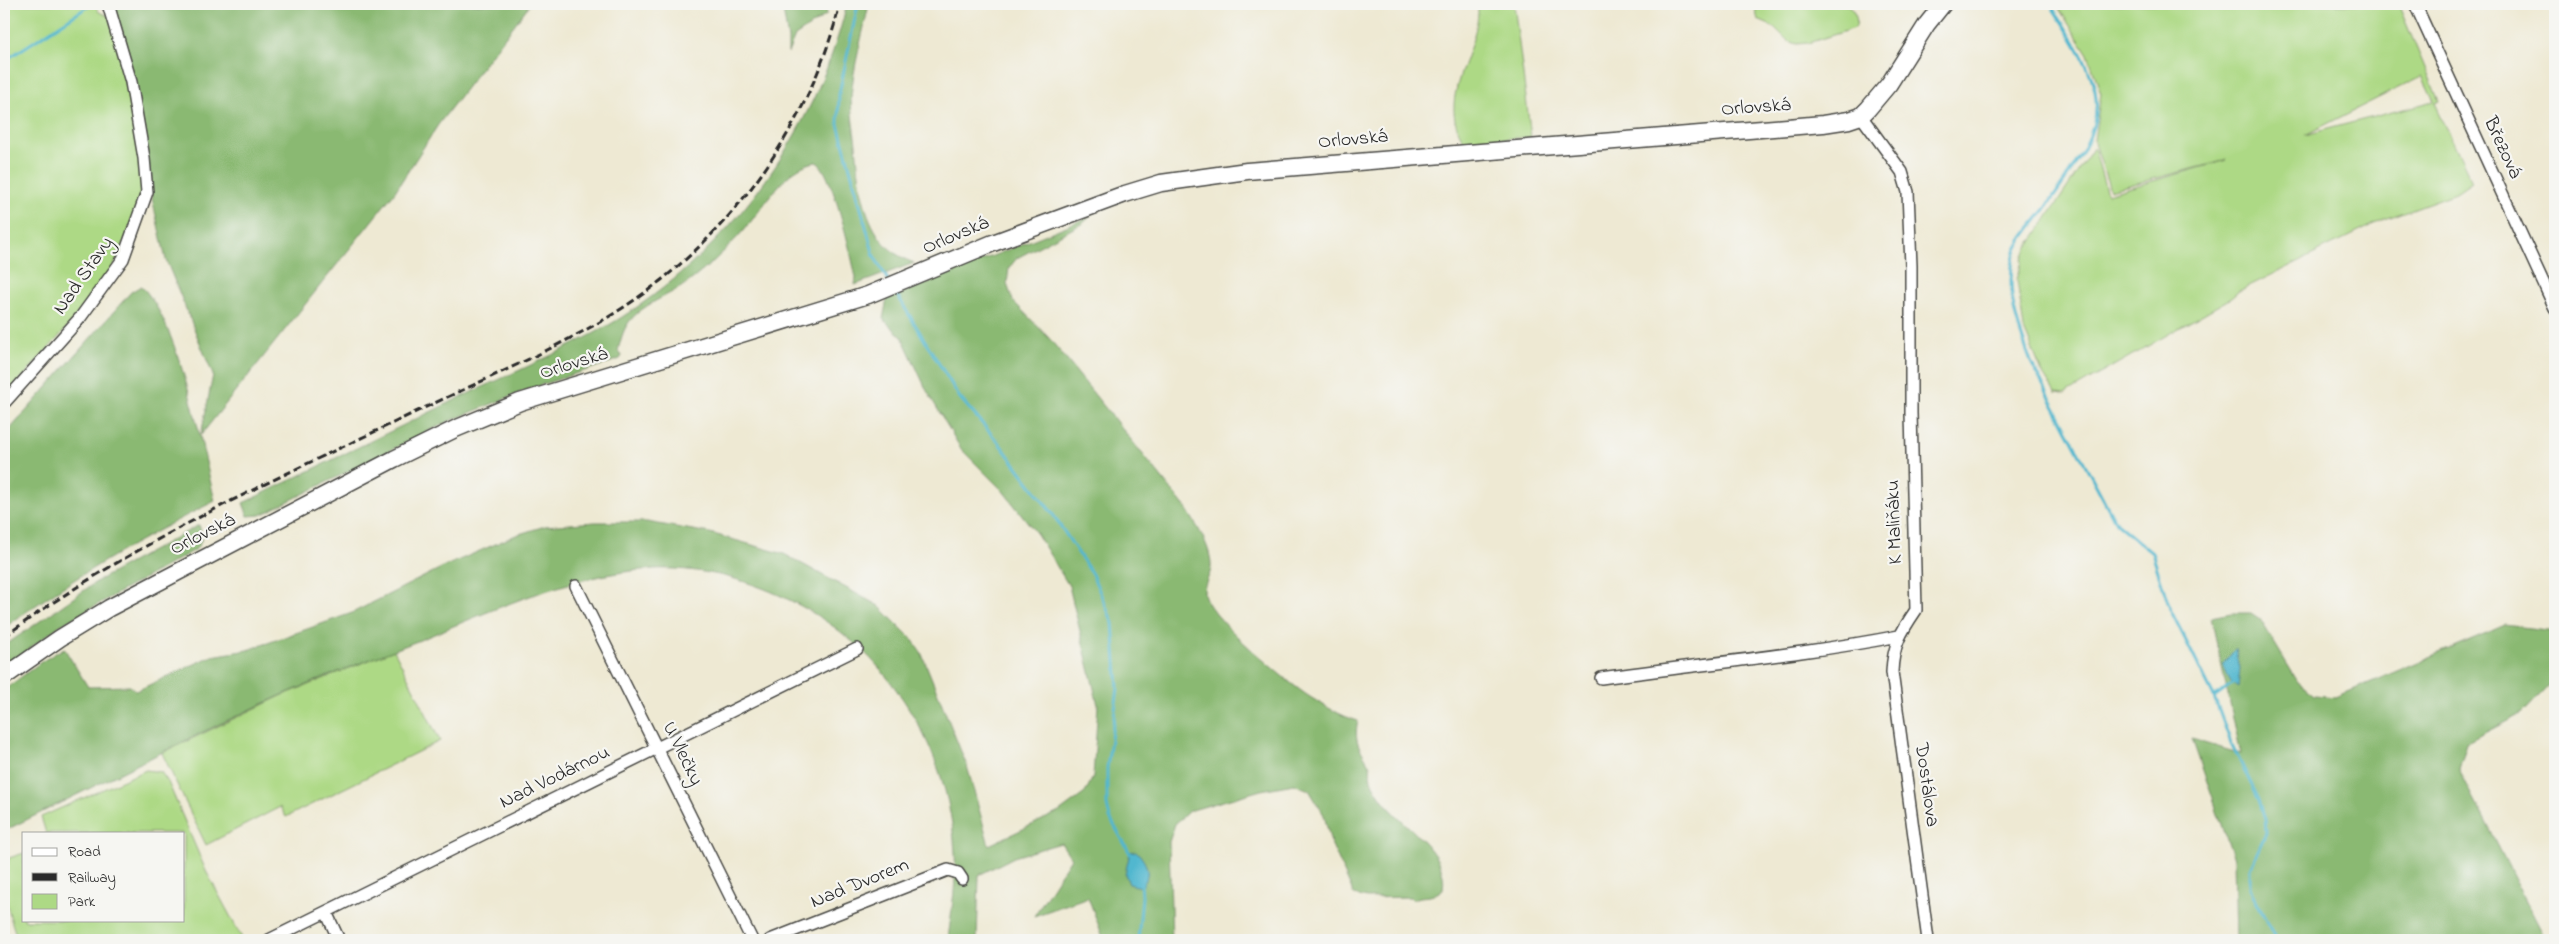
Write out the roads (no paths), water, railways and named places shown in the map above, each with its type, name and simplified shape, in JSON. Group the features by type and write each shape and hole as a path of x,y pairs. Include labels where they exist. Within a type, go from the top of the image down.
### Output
{"main road":[{"path":"1860,116 1890,84 1923,31 1943,4"},
{"name":"Orlovská","path":"4,677 60,638 109,608 455,429 520,402 892,286 1088,207 1161,183 1205,176 1823,124 1860,116"}],"street":[{"name":"Nad Stavy","path":"4,403 80,318 123,259 147,192 144,158 131,82 108,4"},
{"name":"Březová","path":"2414,4 2555,308"},
{"name":"K Maliňáku","path":"1860,116 1902,172 1908,192 1912,266 1911,413 1916,610 1899,636"},
{"name":"U Vlečky","path":"576,586 658,747 752,940"},
{"path":"1601,678 1775,654 1831,649 1899,636"},
{"name":"Dostálova","path":"1899,636 1893,652 1892,672 1928,940"},
{"name":"Nad Vodárnou","path":"269,940 857,648"},
{"name":"Nad Dvorem","path":"770,940 948,870 958,873 962,879"},
{"path":"326,912 339,940"}],"water":[{"path":"2236,648 2240,668 2238,688 2230,681 2223,664"},
{"path":"1136,851 1143,859 1147,868 1147,878 1141,887 1129,884 1125,874 1130,852"}],"waterway":[{"path":"4,61 92,4"},
{"path":"858,4 839,94 838,124 874,256 888,280"},
{"path":"2050,4 2085,62 2094,87 2096,113 2093,128 2080,156 2063,184 2016,250 2011,283 2014,310 2031,362 2116,523 2152,553 2170,609 2214,697 2231,743 2259,800 2265,819 2266,833 2250,868 2250,889 2276,940"},
{"path":"894,290 960,398 999,443 1052,513 1092,574 1113,623 1118,688 1107,768 1107,805 1110,818 1132,857"},
{"path":"2214,697 2232,684"},
{"path":"1138,940 1142,897 1141,884"}],"railway":[{"path":"4,637 97,575 194,520 294,470 554,347 605,319 647,291 686,259 722,223 754,184 782,143 806,98 825,52 840,4"}]}
